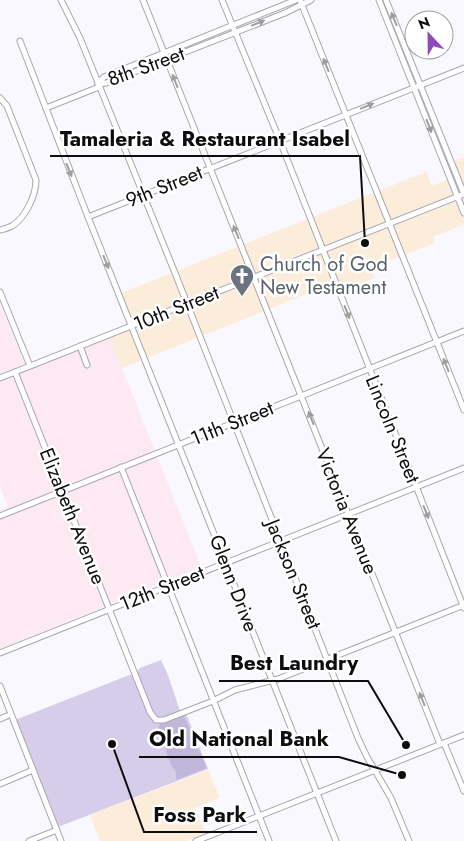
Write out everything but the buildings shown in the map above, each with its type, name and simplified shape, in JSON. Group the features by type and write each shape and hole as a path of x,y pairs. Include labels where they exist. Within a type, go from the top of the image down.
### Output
{"street":[{"name":"Jackson Street","path":"61,0 80,38 358,738 391,798 410,841"},
{"name":"Victoria Avenue","path":"143,0 348,514 442,744 464,791"},
{"name":"Lincoln Street","path":"222,0 280,141 464,606"},
{"name":"8th Street","path":"98,85 104,77 296,0"},
{"name":"8th Street","path":"46,108 98,85 167,60 235,32 301,2 311,0"},
{"path":"379,0 464,213"},
{"path":"386,0 464,194"},
{"path":"301,2 464,410"},
{"name":"Glenn Drive","path":"20,41 336,841"},
{"name":"9th Street","path":"88,217 464,68"},
{"path":"0,98 7,106 36,180 36,186 25,213 11,226 0,230"},
{"name":"10th Street","path":"0,378 464,194"},
{"path":"0,292 30,366"},
{"name":"11th Street","path":"0,516 464,331"},
{"path":"80,346 87,365"},
{"name":"Elizabeth Avenue","path":"15,372 152,716 156,720 164,720 213,701"},
{"path":"121,467 269,841"},
{"name":"12th Street","path":"0,653 464,468"},
{"path":"213,701 245,686 272,681 464,606"},
{"path":"0,686 61,841"},
{"path":"0,718 7,716"},
{"path":"200,840 464,735"},
{"path":"0,784 33,770"},
{"path":"29,841 57,830"}],"shaded area":[{"path":"420,92 459,188 458,189 419,94"},
{"path":"464,157 464,190 128,323 116,295 426,172 432,186 454,177 448,163"},
{"path":"464,198 464,224 433,237 435,243 371,268 375,278 338,292 334,283 122,368 110,338"},
{"path":"0,305 25,364 0,374"},
{"path":"110,338 201,567 0,649 0,510 8,507 0,486 0,381"},
{"path":"161,660 180,711 186,713 208,769 58,827 15,720 137,672 140,668"},
{"path":"184,716 207,768 176,780 176,772 171,765 158,728 160,724"},
{"path":"208,770 220,798 195,808 206,833 187,841 100,841 90,815"}],"place":[{"name":"Tamaleria & Restaurant Isabel","path":"365,243"},
{"name":"Church of God New Testament","path":"242,297"},
{"name":"Foss Park","path":"112,744"},
{"name":"Best Laundry","path":"406,745"},
{"name":"Old National Bank","path":"402,775"}]}
